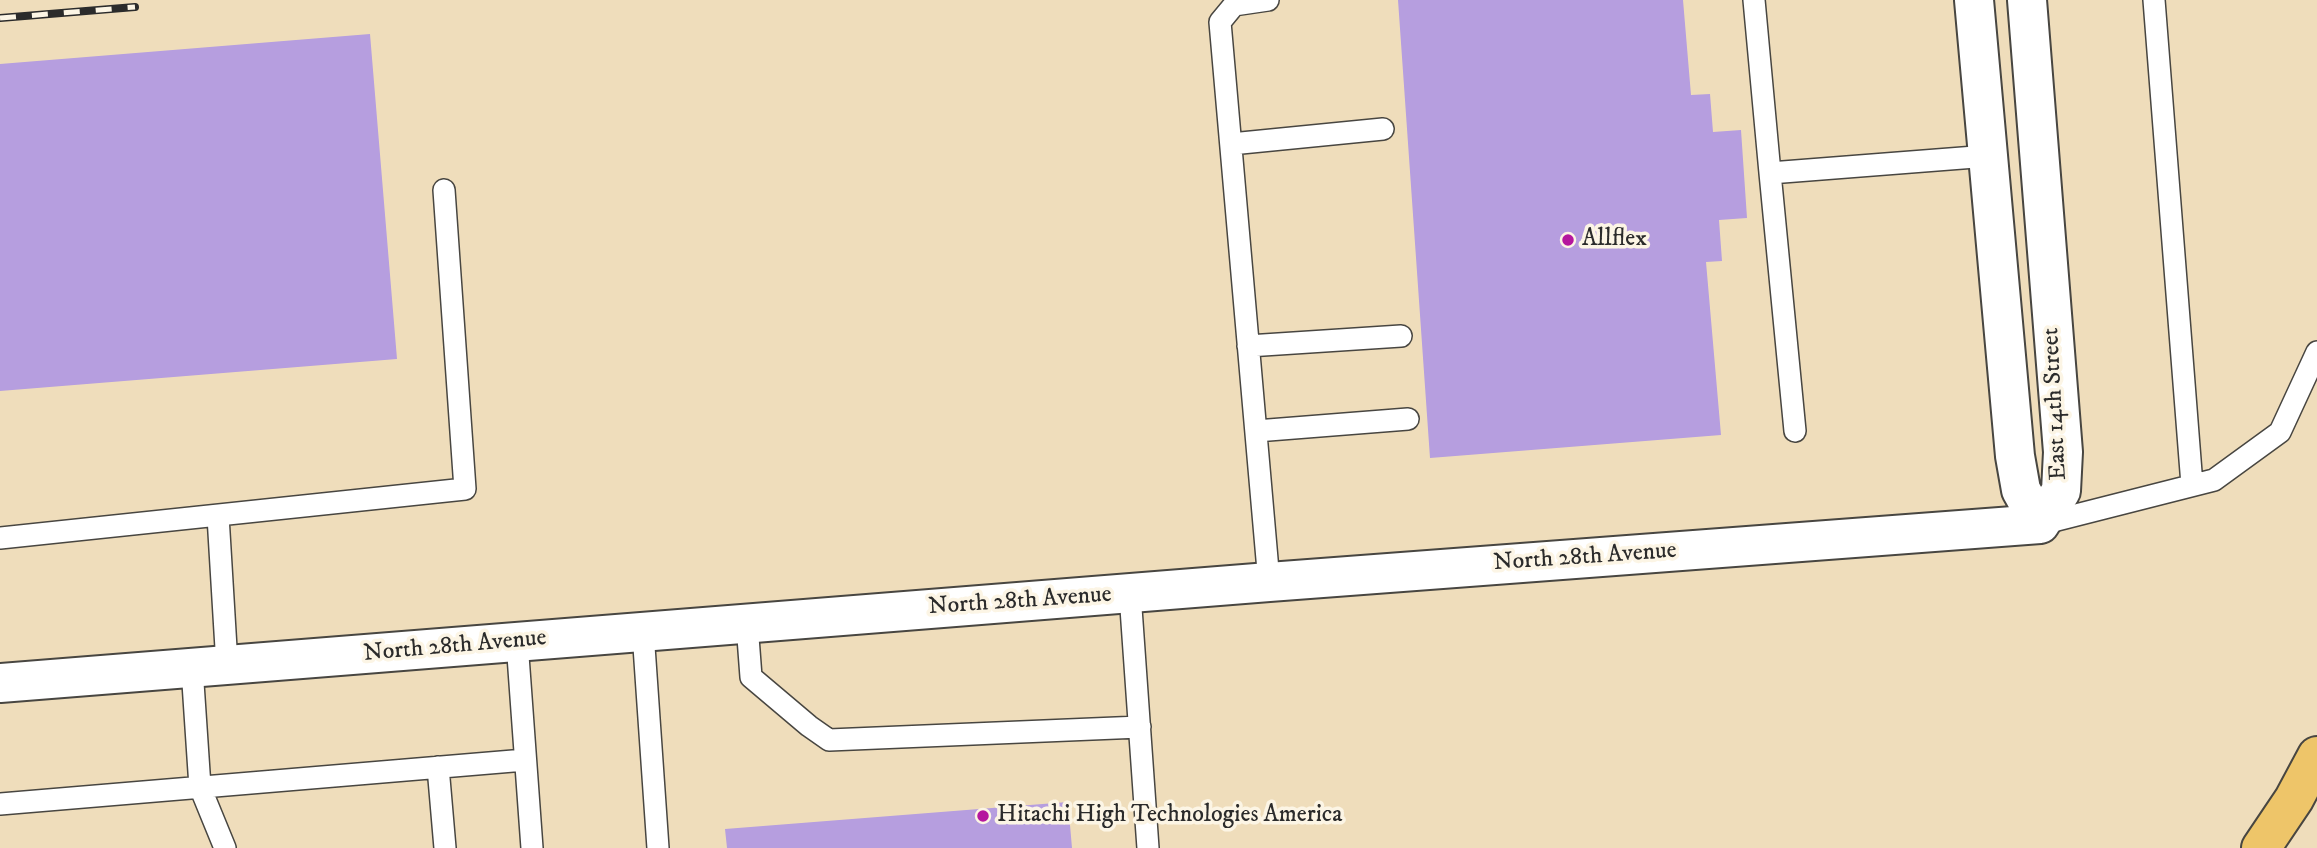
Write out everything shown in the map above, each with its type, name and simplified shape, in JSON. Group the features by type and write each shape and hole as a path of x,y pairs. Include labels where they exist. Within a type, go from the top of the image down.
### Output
{"highway":[{"path":"2261,848 2294,799 2317,756"}],"street":[{"name":"East 14th Street","path":"1974,0 2015,456 2021,490 2040,524 2061,491 2063,452 2028,0"},
{"name":"North 28th Avenue","path":"0,683 2040,524"}],"lane":[{"path":"1268,0 1234,5 1220,22 1269,582"},
{"path":"1754,0 1795,431"},
{"path":"2154,0 2192,485"},
{"path":"1231,144 1383,129"},
{"path":"1770,173 1988,156"},
{"path":"0,538 465,489 444,190"},
{"path":"1248,346 1401,336"},
{"path":"2040,524 2214,480 2280,432 2317,352"},
{"path":"1256,431 1408,419"},
{"path":"218,516 200,787 225,848"},
{"path":"1130,594 1149,848"},
{"path":"747,624 751,677 829,740 1140,727"},
{"path":"643,632 658,848"},
{"path":"517,642 532,848"},
{"path":"0,804 526,760"},
{"path":"438,768 445,848"}],"building":[{"name":"Allflex","path":"1398,0 1683,0 1691,95 1710,94 1713,132 1741,130 1747,218 1719,220 1722,261 1706,262 1721,435 1430,458"},
{"path":"370,34 397,359 0,391 0,64"},
{"name":"Hitachi High Technologies America","path":"1068,802 1072,848 727,848 725,829"}],"railway":[{"path":"0,18 135,7"}],"place":[{"name":"Allflex","path":"1568,240"},
{"name":"Hitachi High Technologies America","path":"983,816"}]}
